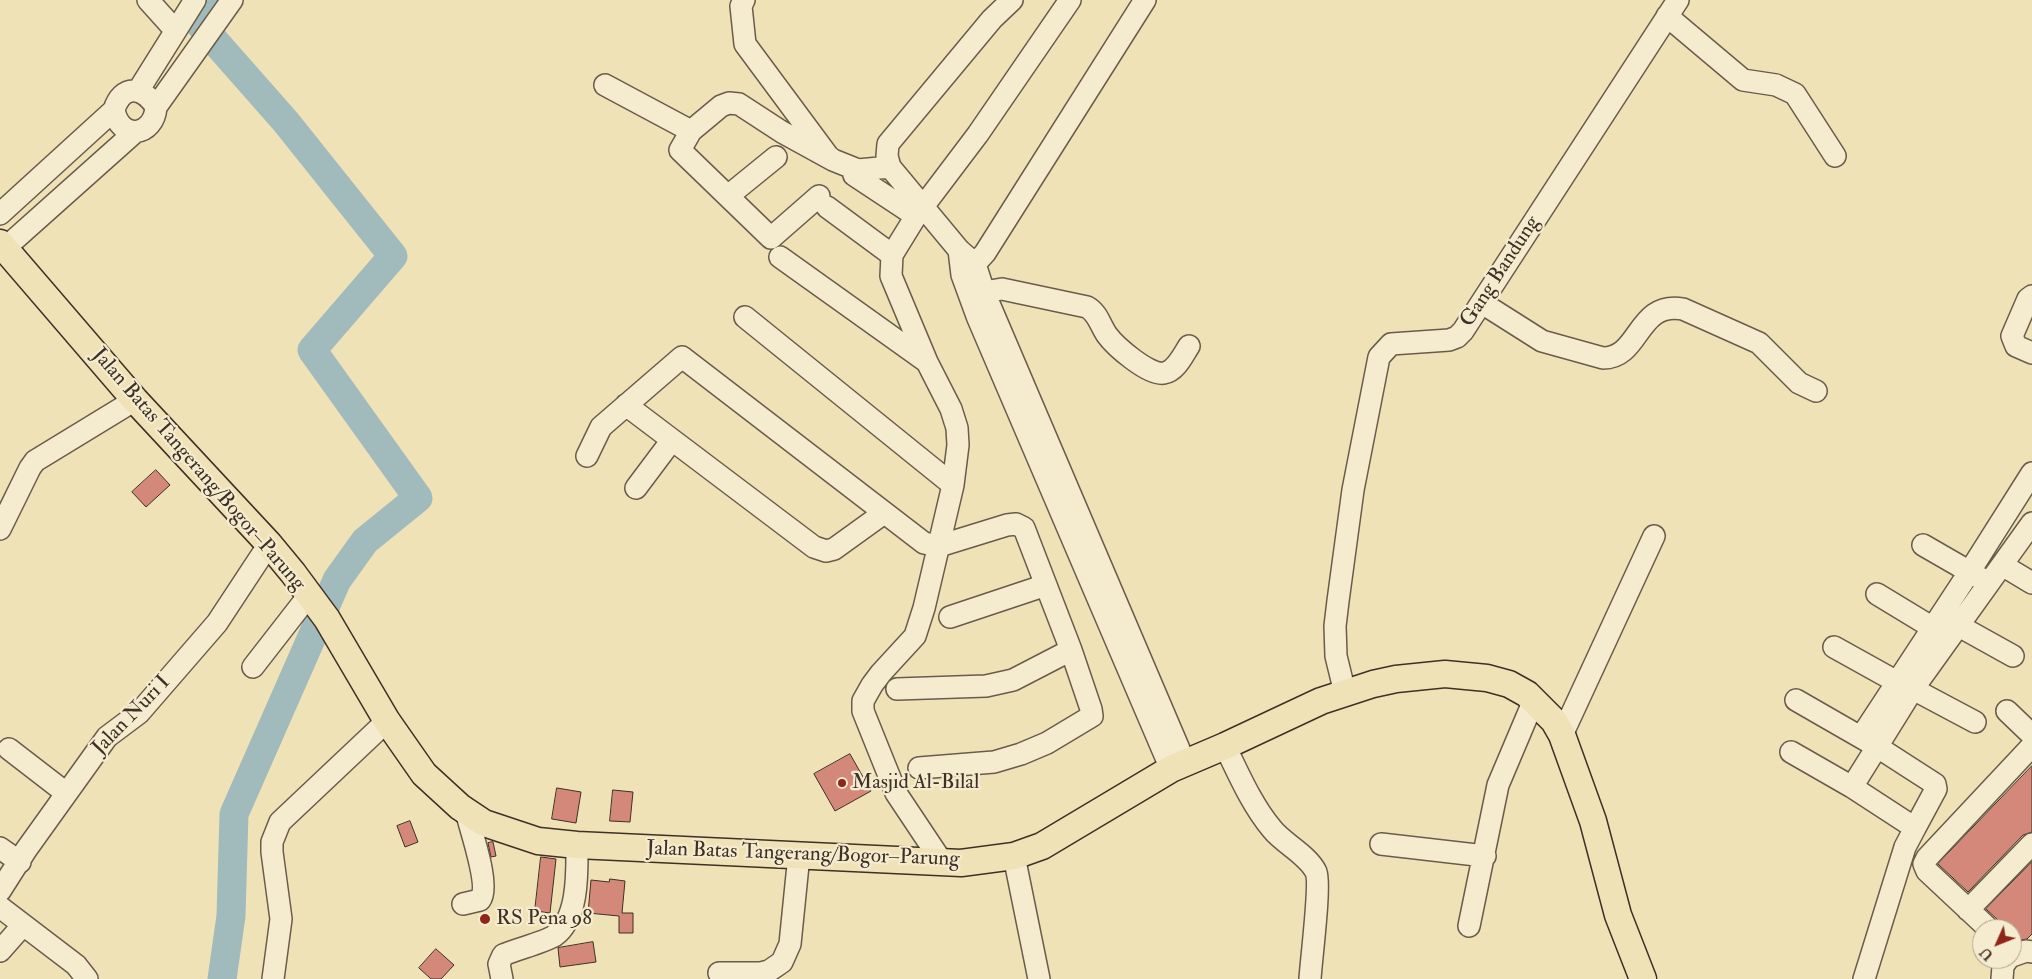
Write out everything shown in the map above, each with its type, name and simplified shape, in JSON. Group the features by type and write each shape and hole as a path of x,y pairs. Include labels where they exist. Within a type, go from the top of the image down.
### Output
{"main road":[{"name":"Jalan Batas Tangerang/Bogor–Parung","path":"2,245 135,400 269,544 327,620 387,721 424,774 440,790 484,823 512,834 538,841 577,845 961,863 1014,856 1042,846 1178,766 1321,701 1372,684 1396,679 1446,674 1487,678 1509,684 1534,700 1554,720 1562,735 1593,821 1618,915 1643,979"}],"street":[{"path":"148,0 175,30"},
{"path":"138,91 195,0"},
{"path":"2,245 135,132 149,126 154,120 156,107 232,0"},
{"path":"1012,0 992,20 888,144 887,156 890,167 920,211 975,264 984,292 1178,766"},
{"path":"942,862 896,792 863,711 864,701 872,685 915,636 924,608 953,485 958,444 957,428 951,408 927,362 891,276 892,255 920,211 978,134 1070,0"},
{"path":"975,264 986,254 1144,0"},
{"path":"741,2 744,44 833,160"},
{"path":"1672,8 1743,80 1776,85 1794,94 1835,156"},
{"name":"Gang Bandung","path":"1344,693 1336,656 1335,626 1354,482 1379,357 1391,344 1449,340 1457,337 1463,331 1672,8"},
{"path":"605,85 691,131"},
{"path":"0,214 114,110 122,95 130,91 145,93 156,107"},
{"path":"890,167 858,170 833,160 782,132 739,104 729,103 721,106 691,131 680,150 771,238 823,202 892,255"},
{"path":"114,110 120,125 127,130 135,132"},
{"path":"728,196 776,157"},
{"path":"854,175 920,211"},
{"path":"959,250 962,275 977,316 1178,766"},
{"path":"780,257 927,362"},
{"path":"984,292 1009,290 1087,307 1096,315 1106,334 1114,344 1157,374 1164,374 1173,369 1189,346"},
{"path":"2032,296 2028,300 2012,336 2016,346 2032,353"},
{"path":"1482,304 1542,341 1603,358 1612,358 1626,349 1654,314 1670,306 1683,308 1759,342 1799,383 1816,391"},
{"path":"745,317 953,485"},
{"path":"587,456 601,427 682,357 924,543 939,546 1007,525 1016,524 1024,528 1071,650 1092,716 1089,720 1047,743 1021,754 994,762 920,768"},
{"path":"0,529 30,468 35,462 135,400"},
{"path":"626,405 814,547 826,551 834,549 884,513"},
{"path":"636,488 672,440"},
{"path":"1852,787 1868,742 1905,686 1933,628 2032,473"},
{"path":"1905,686 1959,626 2032,523"},
{"path":"1562,735 1654,536"},
{"name":"Jalan Nuri I","path":"0,891 26,850 107,737 139,713 217,623 269,544"},
{"path":"1923,545 1989,583"},
{"path":"2002,565 2032,583"},
{"path":"950,617 1046,585"},
{"path":"1877,594 1933,628"},
{"path":"253,667 309,595"},
{"path":"1959,626 2013,656"},
{"path":"1834,647 1975,722"},
{"path":"897,690 986,686 1013,680 1071,650"},
{"path":"1469,926 1498,785 1534,700"},
{"path":"1796,700 1935,784 1936,789 1905,847 1864,979"},
{"path":"2007,711 2032,735"},
{"path":"273,979 281,919 272,842 280,822 387,721"},
{"path":"1225,746 1246,790 1262,816 1274,831 1309,861 1316,874 1317,892 1310,979"},
{"path":"1978,919 1927,871 1924,864 1927,858 2032,746"},
{"path":"9,749 66,793"},
{"path":"1791,752 1852,787 1915,828"},
{"path":"463,904 480,900 484,890 466,811"},
{"path":"1381,844 1484,856"},
{"path":"1968,910 2032,844"},
{"path":"502,979 499,964 503,954 552,937 565,925 577,881 577,845"},
{"path":"0,848 20,862"},
{"path":"719,973 761,973 769,971 782,962 790,944 799,855"},
{"path":"1014,856 1039,979"},
{"path":"0,907 76,965 87,979"},
{"path":"0,951 23,925"}],"building":[{"path":"156,470 170,485 146,507 132,492"},
{"name":"Masjid Al-Bilal","path":"850,754 871,791 835,811 814,774"},
{"path":"2032,766 2032,832 2023,835 1968,892 1938,864"},
{"path":"557,788 581,792 576,823 552,819"},
{"path":"613,790 633,792 630,822 610,821"},
{"path":"410,821 418,842 405,847 397,826"},
{"path":"493,842 496,856 491,857 488,843"},
{"path":"541,857 556,859 550,913 535,911"},
{"path":"2032,862 2032,934 2027,939 2022,940 2022,919 1997,919 1986,909"},
{"path":"610,879 625,881 622,913 633,913 633,933 619,933 619,916 588,913 591,880 609,882"},
{"path":"593,942 596,962 560,967 558,948"},
{"path":"436,949 454,965 441,979 431,979 419,968"}],"waterway":[{"path":"211,0 197,21 286,122 393,256 312,350 418,498 365,541 337,580 234,814 231,916 222,979"}],"place":[{"name":"Masjid Al-Bilal","path":"842,783"},
{"name":"RS Pena 98","path":"485,919"}]}
